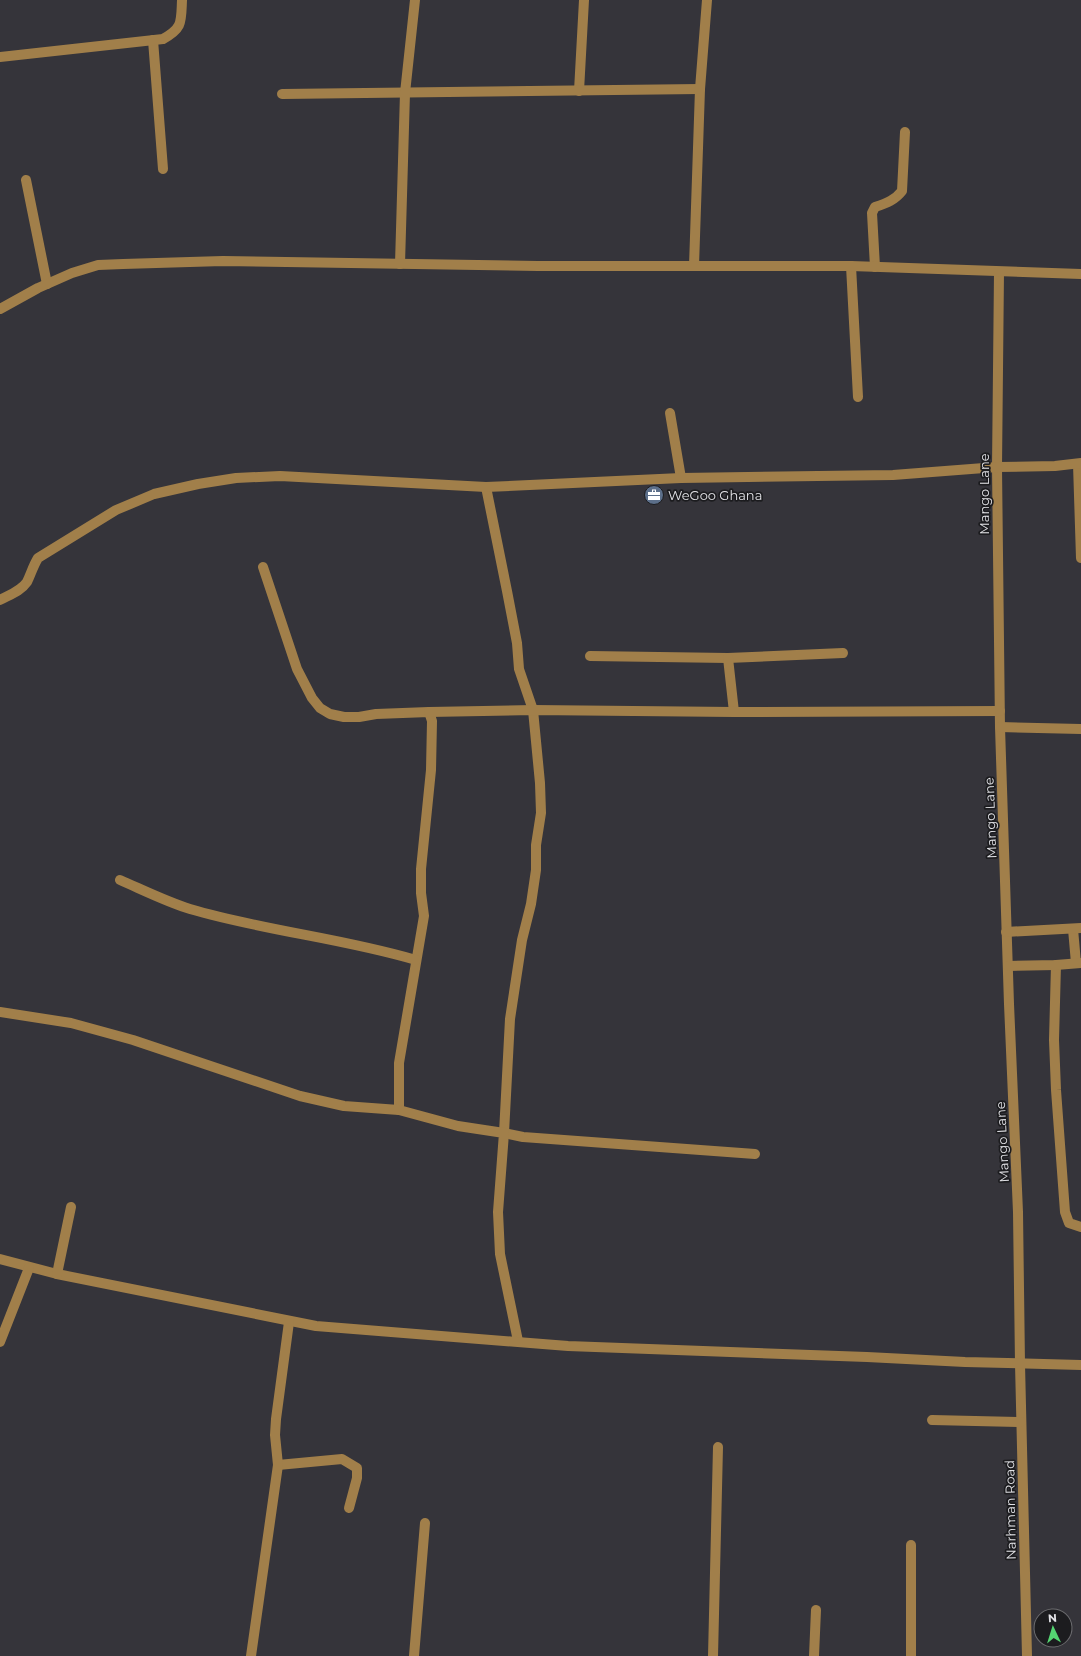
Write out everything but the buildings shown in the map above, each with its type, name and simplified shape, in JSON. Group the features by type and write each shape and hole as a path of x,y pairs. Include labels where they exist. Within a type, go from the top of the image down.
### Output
{"street":[{"path":"0,57 163,40 175,32 181,20 182,0"},
{"path":"400,264 405,93 415,0"},
{"path":"579,91 584,0"},
{"path":"694,266 700,89 707,0"},
{"path":"153,40 163,169"},
{"path":"282,94 700,89"},
{"path":"874,267 872,213 876,208 890,203 902,191 905,132"},
{"path":"26,180 47,284"},
{"path":"0,309 47,284 72,273 98,266 124,264 223,261 538,266 851,266 1081,274"},
{"path":"851,266 858,397"},
{"name":"Mango Lane","path":"999,272 997,467 1000,728 1006,932 1018,1212 1020,1364"},
{"path":"670,413 681,478"},
{"path":"0,600 23,587 27,582 33,566 38,558 116,510 154,494 198,484 236,478 280,476 486,488 681,478 893,475 997,467 1055,466 1079,463 1081,558"},
{"path":"486,488 509,598 517,643 519,669 533,710 538,755 541,813 536,845 536,870 531,904 522,940 510,1019 498,1212 500,1254 518,1341"},
{"path":"263,567 297,669 312,698 320,708 330,714 344,717 429,712 533,710 734,712 1000,711"},
{"path":"590,656 728,658 843,653"},
{"path":"728,658 734,712"},
{"path":"399,1110 399,1063 424,916 421,893 421,869 431,770 432,721 429,712"},
{"path":"1000,728 1081,729"},
{"path":"120,880 189,908 218,916 372,947 416,960"},
{"path":"1006,932 1077,928 1078,963 1008,966"},
{"path":"1056,965 1054,1040 1065,1212 1069,1223 1081,1227"},
{"path":"0,1012 71,1023 132,1040 300,1096 344,1106 399,1110 458,1126 523,1137 755,1154"},
{"path":"57,1274 71,1207"},
{"path":"0,1259 29,1268 57,1274 289,1322 316,1326 568,1346 1020,1364 1081,1365"},
{"path":"0,1342 29,1268"},
{"path":"251,1656 278,1465 275,1435 276,1419 289,1322"},
{"name":"Narhman Road","path":"1020,1364 1027,1656"},
{"path":"932,1420 1021,1422"},
{"path":"714,1656 718,1447"},
{"path":"278,1465 342,1459 349,1462 357,1468 357,1478 349,1508"},
{"path":"414,1656 425,1523"},
{"path":"911,1545 911,1656"},
{"path":"814,1656 816,1610"}],"place":[{"name":"WeGoo Ghana","path":"654,495"}]}
